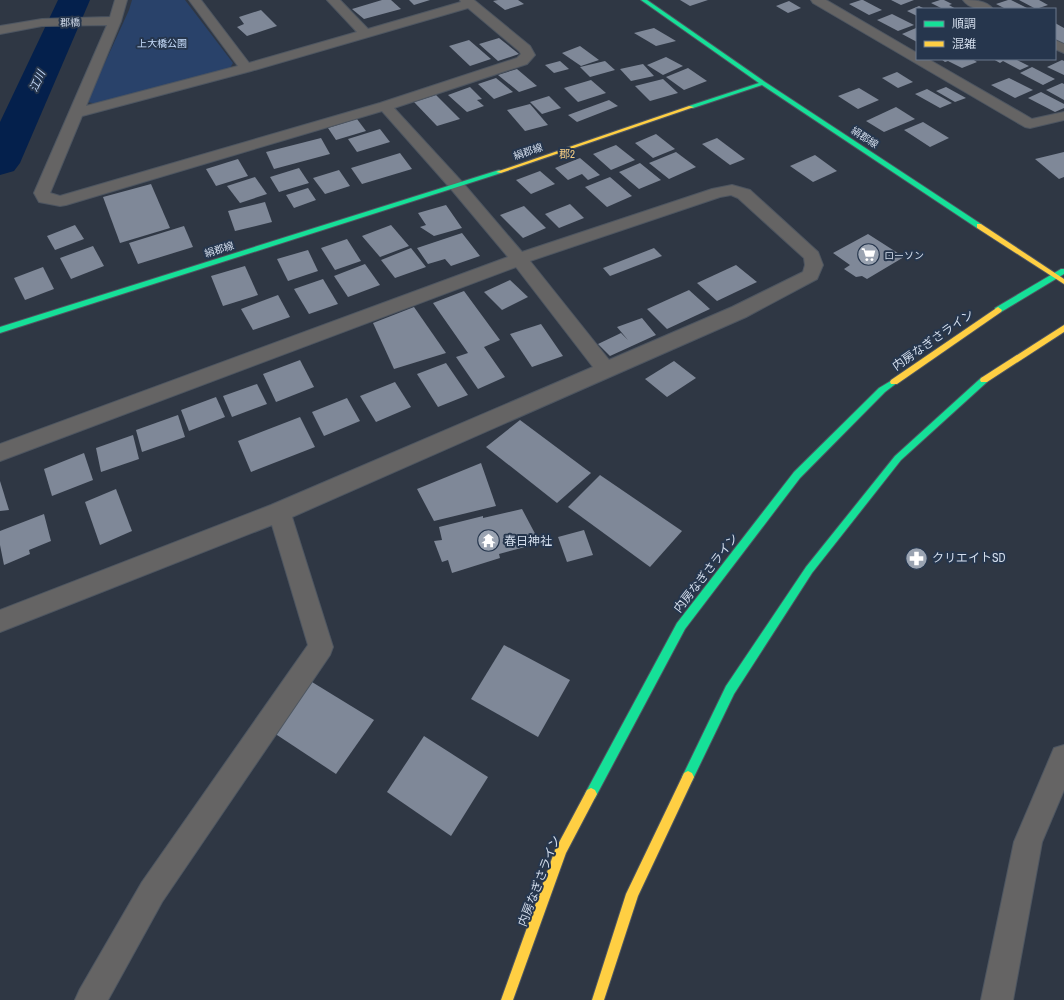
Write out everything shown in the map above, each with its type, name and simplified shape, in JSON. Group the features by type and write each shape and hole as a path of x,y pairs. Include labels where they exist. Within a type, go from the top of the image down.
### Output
{"main road":[{"path":"644,0 763,82"},
{"name":"絹郡線","path":"0,330 457,186 763,82 1064,282"},
{"name":"内房なぎさライン","path":"507,1000 561,850 681,626 797,475 882,390 987,317 1064,271"},
{"path":"598,1000 632,894 730,690 809,570 898,458 983,380 1064,328"}],"street":[{"path":"76,113 246,68 468,2 525,49 528,55 522,61 385,106 60,202 45,198 42,193 115,21 122,0"},
{"path":"195,0 246,68"},
{"path":"333,0 365,33"},
{"path":"817,0 916,58"},
{"path":"969,0 984,8"},
{"name":"郡橋","path":"0,30 10,27 43,23 115,21"},
{"path":"920,60 1030,124 1064,116"},
{"path":"385,106 457,186 519,259 606,370"},
{"path":"0,452 519,259 718,192 732,190 744,194 812,256 814,265 811,275 740,312 279,512 0,621"},
{"path":"92,1000 152,892 321,647 279,512"},
{"path":"997,1000 1028,842 1064,758"}],"green space":[{"name":"上大橋公園","path":"132,0 185,0 233,63 230,68 98,104 87,102 129,10"}],"building":[{"path":"382,0 391,0 401,9 364,19 352,9"},
{"path":"409,0 430,0 414,5"},
{"path":"518,0 524,4 505,10 493,1"},
{"path":"680,0 708,0 690,6"},
{"path":"861,0 882,10 869,15 849,4"},
{"path":"891,0 914,0 901,5"},
{"path":"944,0 952,4 949,5 954,8 941,8 931,3"},
{"path":"1011,0 1027,8 1004,8 996,4"},
{"path":"1019,0 1039,0 1048,5 1034,8"},
{"path":"789,1 801,8 788,13 776,6"},
{"path":"919,6 923,8 916,8 916,16 907,11"},
{"path":"261,10 277,26 247,36 237,27 244,24 239,17"},
{"path":"892,14 914,25 898,31 877,20"},
{"path":"1056,24 1064,28 1064,44 1056,40"},
{"path":"654,28 676,41 656,46 634,33"},
{"path":"916,28 916,41 902,34"},
{"path":"499,38 519,54 498,61 479,44"},
{"path":"469,40 491,59 470,66 449,46"},
{"path":"580,46 599,60 581,66 562,53"},
{"path":"666,57 683,66 663,75 647,65"},
{"path":"942,60 974,60 977,62 962,68 948,61 945,62"},
{"path":"995,60 1017,60 1029,66 1020,70 1003,61 1000,63"},
{"path":"1062,60 1064,61 1064,75 1047,67"},
{"path":"560,61 569,69 554,73 545,65"},
{"path":"605,61 615,70 590,77 580,67"},
{"path":"643,64 654,76 631,81 620,69"},
{"path":"1032,67 1055,79 1043,85 1020,73"},
{"path":"688,68 707,81 684,90 666,77"},
{"path":"517,69 537,86 519,92 498,75"},
{"path":"897,72 913,82 898,88 882,78"},
{"path":"496,78 513,92 494,99 478,84"},
{"path":"1009,78 1033,90 1015,98 991,85"},
{"path":"663,79 678,93 650,101 635,86"},
{"path":"591,80 606,93 578,102 564,88"},
{"path":"1062,83 1064,84 1064,100 1046,90"},
{"path":"470,87 482,99 477,100 484,106 467,112 448,95"},
{"path":"946,87 966,98 955,102 936,91"},
{"path":"859,88 879,100 858,109 838,96"},
{"path":"927,89 952,103 940,108 915,94"},
{"path":"1041,92 1064,104 1064,108 1055,112 1028,98"},
{"path":"436,95 460,119 437,126 414,102"},
{"path":"549,96 561,108 542,114 530,102"},
{"path":"609,100 618,106 577,122 568,115"},
{"path":"530,104 548,125 525,131 507,110"},
{"path":"896,107 915,119 884,132 866,121"},
{"path":"357,119 366,131 336,140 328,128"},
{"path":"923,122 949,138 930,147 904,130"},
{"path":"380,129 390,142 357,152 348,139"},
{"path":"656,134 675,149 653,158 635,143"},
{"path":"321,138 330,154 274,169 266,152"},
{"path":"717,138 745,159 730,165 702,144"},
{"path":"616,145 635,160 611,170 593,154"},
{"path":"676,152 696,167 669,179 649,163"},
{"path":"1064,152 1064,177 1059,179 1035,159"},
{"path":"400,153 412,169 362,184 351,168"},
{"path":"815,155 837,171 813,182 790,166"},
{"path":"580,158 600,175 588,180 582,174 568,180 555,168"},
{"path":"238,159 248,176 216,186 206,169"},
{"path":"640,163 661,180 639,189 619,172"},
{"path":"299,168 309,183 279,192 270,177"},
{"path":"339,170 350,186 325,194 313,178"},
{"path":"540,171 555,184 531,194 516,180"},
{"path":"255,177 267,194 240,203 227,186"},
{"path":"610,177 632,196 607,207 585,187"},
{"path":"151,184 170,228 120,243 103,197"},
{"path":"308,188 316,200 294,208 286,195"},
{"path":"265,202 272,222 235,231 228,211"},
{"path":"570,204 584,218 559,228 545,214"},
{"path":"446,205 462,228 434,236 420,227 426,225 418,213"},
{"path":"524,206 546,228 523,238 500,215"},
{"path":"75,225 84,239 55,250 47,236"},
{"path":"391,225 409,246 380,257 362,236"},
{"path":"184,226 193,247 138,264 129,243"},
{"path":"462,233 480,256 451,266 445,259 428,264 417,248"},
{"name":"ローソン","path":"868,234 904,257 867,279 862,276 856,277 844,269 850,265 833,253"},
{"path":"347,239 361,261 335,270 321,248"},
{"path":"93,246 104,266 71,279 60,258"},
{"path":"411,248 426,267 395,278 381,260"},
{"path":"654,248 662,256 610,276 603,268"},
{"path":"308,250 318,271 288,281 277,259"},
{"path":"365,264 380,285 348,297 334,276"},
{"path":"736,265 757,282 717,301 697,283"},
{"path":"245,266 258,295 223,306 211,276"},
{"path":"43,267 54,289 25,300 14,278"},
{"path":"323,279 338,304 309,314 294,289"},
{"path":"510,280 528,297 502,310 484,292"},
{"path":"689,290 710,309 667,329 647,309"},
{"path":"464,291 500,340 484,347 505,377 478,389 456,357 468,353 433,303"},
{"path":"278,295 290,317 253,330 241,309"},
{"path":"414,307 446,353 394,369 373,323"},
{"path":"642,318 656,335 610,356 598,344 621,333 628,340 617,327"},
{"path":"541,324 563,356 532,367 510,334"},
{"path":"300,360 314,387 276,402 263,374"},
{"path":"674,361 696,378 667,397 645,379"},
{"path":"446,363 468,395 438,407 417,374"},
{"path":"395,382 411,407 376,422 360,396"},
{"path":"257,384 267,404 232,417 223,396"},
{"path":"216,397 225,417 189,431 181,410"},
{"path":"347,398 360,421 324,436 312,412"},
{"path":"178,415 185,437 142,452 136,430"},
{"path":"300,417 315,447 251,472 238,441"},
{"path":"520,420 591,473 557,503 486,447"},
{"path":"133,435 139,459 101,472 96,448"},
{"path":"84,453 93,480 52,496 44,469"},
{"path":"481,463 496,506 434,521 417,489"},
{"path":"600,475 682,531 650,567 568,507"},
{"path":"0,481 9,510 0,511"},
{"path":"116,489 132,531 100,545 85,502"},
{"name":"春日神社","path":"522,509 540,543 499,554 500,558 452,573 448,560 442,562 434,541 442,540 439,527 483,516 483,518"},
{"path":"44,514 51,541 29,550 30,554 4,565 0,545 0,531"},
{"path":"584,530 593,555 567,562 558,537"},
{"path":"504,645 570,680 538,737 471,699"},
{"path":"312,682 374,720 336,774 274,733"},
{"path":"424,736 488,777 451,836 387,792"}],"waterway":[{"name":"江川","path":"0,163 74,0"}],"traffic: fast":[{"path":"644,0 763,83 979,226"},
{"path":"691,107 763,83"},
{"path":"0,330 499,172"},
{"path":"998,310 1064,271"},
{"path":"688,777 730,690 809,570 898,458 984,380"},
{"path":"591,794 681,626 797,475 882,390 894,382"}],"traffic: slow":[{"path":"499,172 691,107"},
{"path":"979,226 1064,282"},
{"path":"894,382 998,310"},
{"path":"984,380 1064,328"},
{"path":"598,1000 632,894 688,777"},
{"path":"507,1000 561,850 591,794"}],"place":[{"name":"ローソン","path":"868,255"},
{"name":"春日神社","path":"489,541"},
{"name":"クリエイトSD","path":"917,558"}],"district":[{"name":"郡2","path":"567,154"}]}
